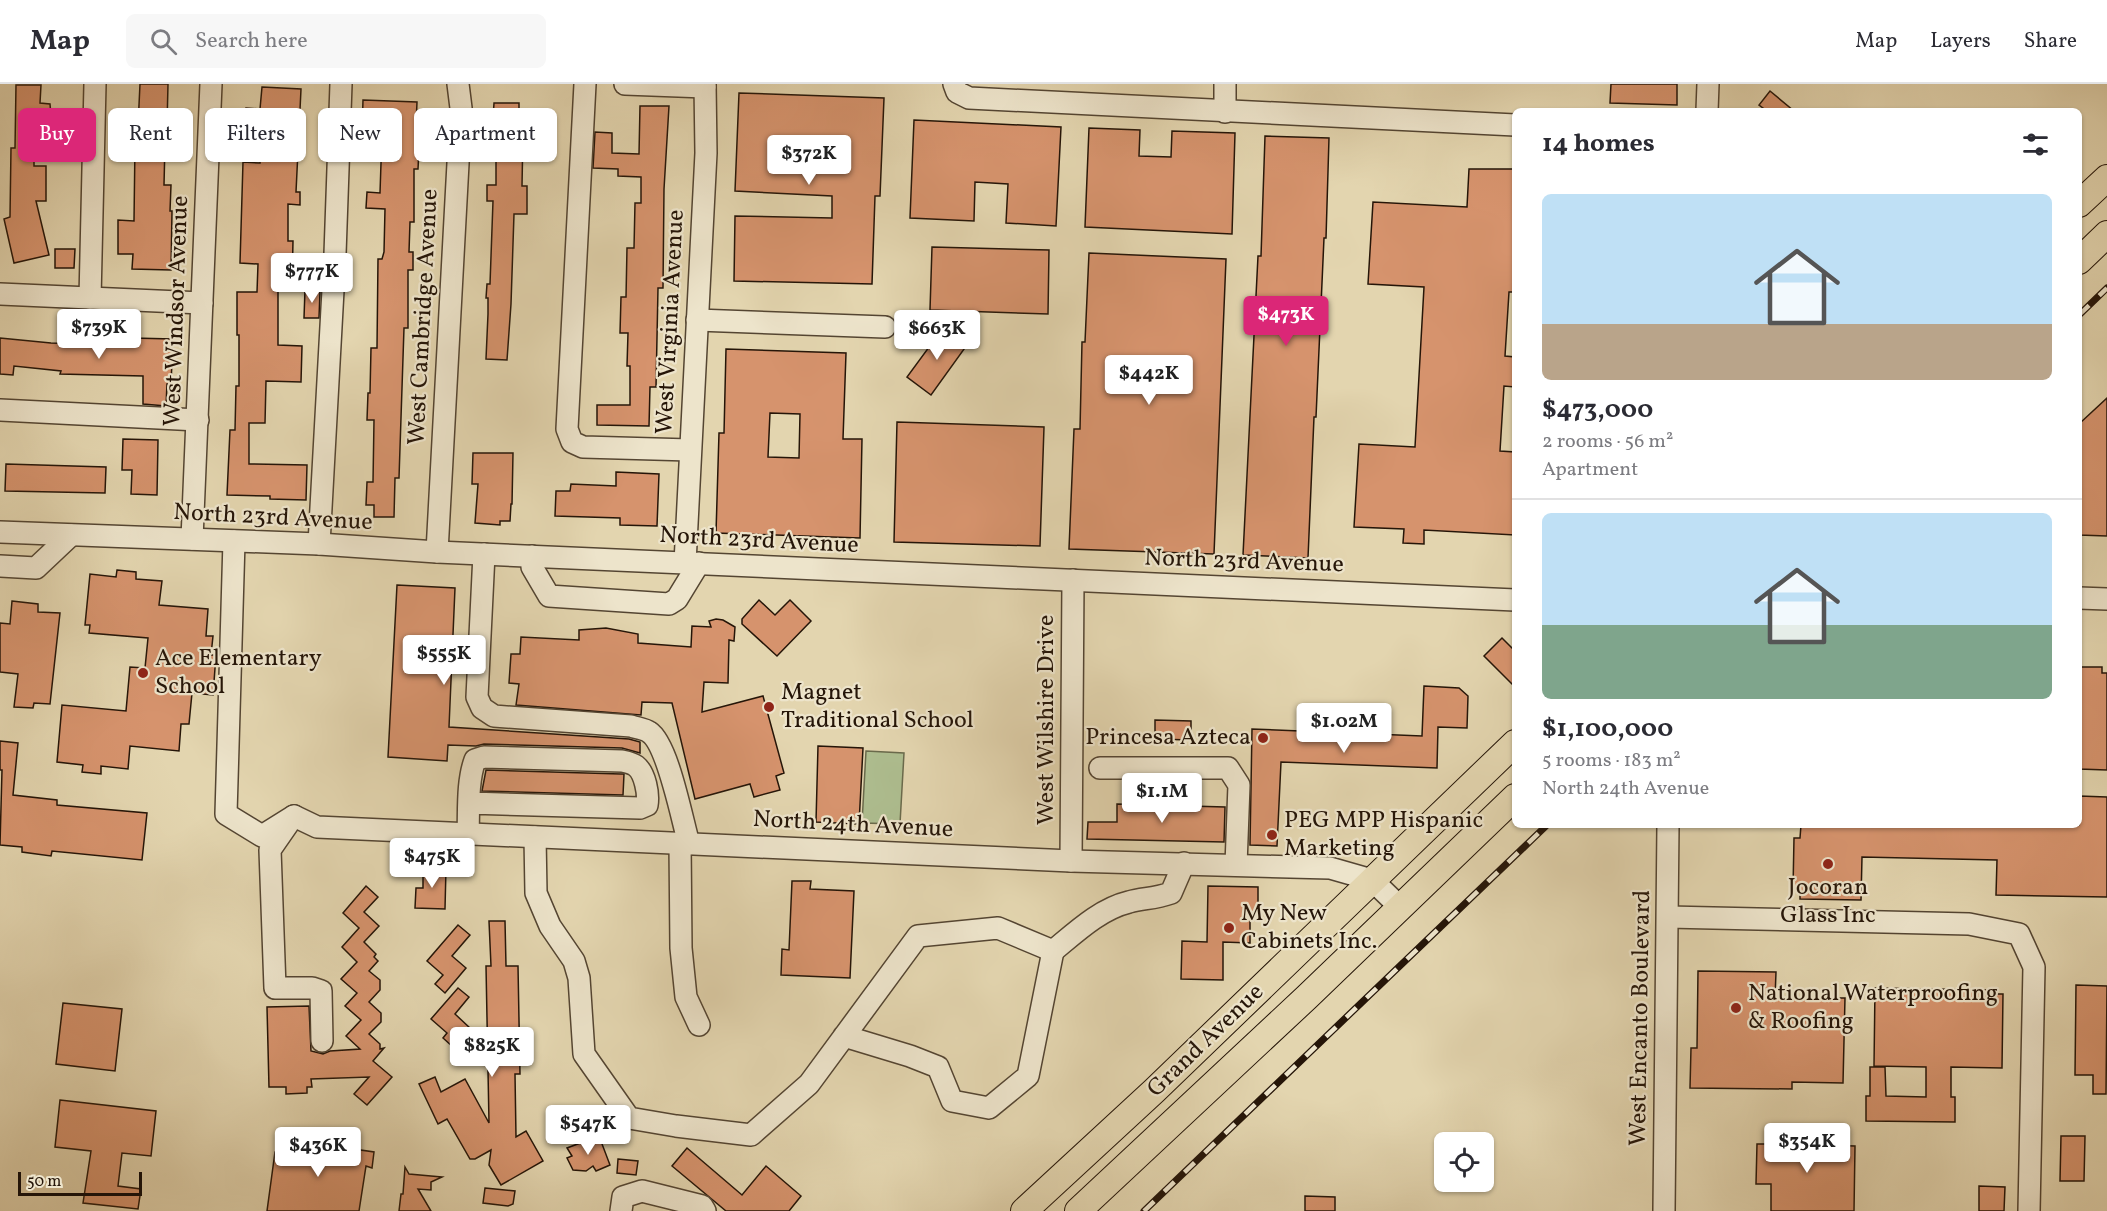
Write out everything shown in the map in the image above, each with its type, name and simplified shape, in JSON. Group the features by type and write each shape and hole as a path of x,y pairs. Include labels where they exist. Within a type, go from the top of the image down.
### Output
{"main road":[{"path":"2082,201 2107,178"},
{"path":"2082,258 2107,234"},
{"name":"Grand Avenue","path":"1024,1211 1154,1091 1512,746"},
{"name":"Grand Avenue","path":"1078,1211 1512,801"}],"street":[{"path":"90,298 95,84"},
{"name":"West Windsor Avenue","path":"192,539 212,84"},
{"path":"319,544 335,254 341,84"},
{"name":"West Cambridge Avenue","path":"437,552 461,108 458,84"},
{"path":"585,84 567,429 572,442 584,447 690,450"},
{"path":"625,84 705,86"},
{"path":"1225,84 1225,112"},
{"path":"1707,108 1708,84"},
{"name":"West Virginia Avenue","path":"692,563 690,450 706,153 705,86"},
{"path":"956,88 969,98 1091,94 1225,112 1512,125"},
{"path":"0,294 202,303"},
{"path":"697,320 885,327"},
{"path":"0,410 198,420"},
{"name":"North 23rd Avenue","path":"0,532 319,544 437,552 1512,600"},
{"path":"0,566 36,568 71,535"},
{"path":"234,541 226,814 262,836 294,816"},
{"path":"484,554 477,697 482,708 494,716 631,726 649,732 660,744 671,775 685,843 681,948 686,997 699,1025"},
{"path":"532,556 532,567 549,596 669,604 677,599 692,563"},
{"name":"West Wilshire Drive","path":"1071,861 1073,580"},
{"path":"2082,598 2107,599"},
{"path":"468,834 469,803 472,767 475,760 484,757 622,761 639,768 649,796 647,805 640,808 469,803"},
{"path":"1100,768 1228,768 1239,785 1236,865"},
{"path":"294,816 270,850 275,988 312,988 321,991 322,1041"},
{"name":"North 24th Avenue","path":"294,816 317,827 1071,861 1330,868 1372,880 1401,908"},
{"name":"West Encanto Boulevard","path":"1664,1211 1668,917 1672,829"},
{"path":"536,837 536,893 550,926 574,961 579,978 584,1054 629,1118 751,1135 809,1084 918,936 998,928 1053,951"},
{"path":"844,1036 938,1067 952,1101 989,1108 1028,1077 1053,951 1099,915 1128,902 1154,899 1171,893 1184,863"},
{"path":"1668,917 1969,924 2019,934 2034,967 2029,1211"},
{"path":"621,1211 623,1197 642,1191 702,1206 705,1211"}],"green space":[{"path":"866,751 904,753 900,824 862,823"}],"building":[{"path":"140,84 168,84 167,108 139,108"},
{"path":"1611,84 1677,84 1677,105 1610,103"},
{"path":"16,85 41,85 40,103 50,104 50,108 18,108 18,162 34,162 34,166 46,166 46,201 36,201 49,255 14,263 4,219 10,217 11,148 15,148"},
{"path":"262,87 301,89 300,108 260,108"},
{"path":"1770,91 1790,108 1763,108 1759,105"},
{"path":"739,93 884,98 880,196 875,196 872,284 734,281 735,216 832,218 832,196 735,191"},
{"path":"363,100 417,102 417,108 414,108 414,162 418,162 418,169 414,169 414,222 410,222 409,252 413,252 413,270 408,270 408,328 404,328 399,478 395,478 394,517 374,517 374,505 366,505 367,482 373,482 374,420 367,420 368,393 370,393 371,348 377,348 378,259 382,259 384,252 385,209 366,208 367,192 380,193 381,162 402,162 402,108 363,108"},
{"path":"494,103 519,103 519,108 494,108"},
{"path":"640,106 669,106 664,189 663,288 658,288 656,387 650,387 649,426 597,425 597,405 630,405 630,366 627,366 628,333 620,333 621,297 626,297 627,248 634,248 635,203 641,203 641,177 618,176 618,169 593,168 595,132 612,133 612,153 639,154"},
{"path":"914,120 1061,127 1056,226 1006,223 1008,184 975,182 974,221 910,218"},
{"path":"1089,128 1140,130 1139,156 1171,157 1172,131 1235,133 1232,234 1085,227"},
{"path":"1265,136 1329,138 1326,238 1324,238 1308,558 1243,555 1258,256 1261,256"},
{"path":"135,162 165,162 164,185 171,185 171,270 132,269 133,254 118,254 118,220 134,221"},
{"path":"243,162 297,162 296,192 300,192 300,205 288,204 288,241 293,241 292,286 278,285 278,345 302,346 301,382 266,381 265,423 249,423 249,464 307,465 306,500 227,495 230,430 235,430 236,386 239,386 237,292 257,292 258,264 240,263"},
{"path":"496,162 522,162 522,186 527,186 527,214 514,214 507,360 486,359 488,298 486,298 487,284 490,284 493,201 487,201 487,185 496,185"},
{"path":"1469,169 1512,169 1512,292 1509,292 1505,356 1512,357 1512,387 1504,386 1500,451 1512,452 1512,535 1424,530 1424,544 1403,543 1404,529 1354,527 1359,444 1415,447 1424,287 1368,284 1373,202 1467,207"},
{"path":"932,247 1049,250 1048,314 930,310"},
{"path":"55,249 75,249 74,268 55,268"},
{"path":"1089,253 1226,259 1214,554 1069,549 1074,429 1080,429 1082,342 1085,342"},
{"path":"305,290 320,291 319,318 304,318"},
{"path":"114,326 132,327 132,338 173,339 171,384 167,384 166,406 143,404 143,376 60,374 61,371 14,366 13,375 0,374 0,338 88,344 89,340 113,340"},
{"path":"943,328 967,345 931,395 907,377"},
{"path":"726,349 846,353 843,439 862,439 860,538 716,533 719,433 724,433","holes":["770,413 800,414 799,458 768,457"]},
{"path":"2107,398 2107,536 2082,535 2082,421"},
{"path":"897,422 1044,427 1040,546 894,542"},
{"path":"123,439 158,440 157,495 131,494 132,470 122,470"},
{"path":"473,453 513,453 510,521 500,521 500,525 475,523 478,484 472,484"},
{"path":"6,464 106,467 105,493 5,491"},
{"path":"616,472 659,474 657,526 620,525 620,518 555,516 556,491 570,491 571,484 616,486"},
{"path":"117,570 136,572 136,579 162,581 159,605 208,609 206,636 213,636 211,655 216,655 213,695 192,693 189,724 181,724 179,751 130,746 128,769 101,766 101,774 82,772 83,765 57,762 62,705 126,711 130,667 145,668 148,638 89,633 90,625 85,625 90,574 116,577"},
{"path":"397,585 455,588 449,727 629,739 640,742 640,753 622,748 484,744 448,745 447,761 388,757"},
{"path":"759,600 775,615 790,600 811,621 777,656 742,624 742,619"},
{"path":"12,601 38,604 38,612 60,613 50,704 34,703 33,708 14,707 18,674 0,672 0,623 10,624"},
{"path":"716,619 735,627 734,641 729,640 728,683 704,682 702,712 763,696 784,773 776,776 780,790 754,797 750,784 695,799 672,703 642,702 641,715 516,705 519,684 509,683 511,654 520,654 521,637 579,640 579,630 606,628 638,634 638,643 691,647 692,626 711,627 709,621"},
{"path":"1502,638 1512,648 1512,684 1484,656"},
{"path":"2082,667 2102,667 2102,673 2107,673 2107,770 2082,769"},
{"path":"1424,686 1459,688 1468,696 1467,728 1438,727 1437,768 1281,762 1277,846 1250,845 1252,729 1422,736"},
{"path":"1155,720 1191,721 1191,740 1155,739"},
{"path":"0,741 18,743 13,795 57,800 57,805 147,813 142,860 52,851 51,856 22,852 22,847 0,845 2,770 0,770"},
{"path":"818,746 863,748 859,824 816,822"},
{"path":"486,770 624,774 623,795 482,791"},
{"path":"2082,796 2107,797 2107,897 1996,895 1997,860 1862,857 1861,900 1800,899 1800,889 1793,889 1794,838 1800,838 1801,828 2082,828"},
{"path":"1117,804 1225,807 1224,842 1087,839 1088,822 1117,822"},
{"path":"423,867 446,868 445,909 415,908 416,888 423,888"},
{"path":"792,881 811,881 810,889 854,891 850,978 781,975 782,949 789,950"},
{"path":"366,886 378,897 364,912 379,926 364,942 376,954 374,957 378,961 369,971 380,980 380,990 369,1002 381,1013 381,1022 369,1034 380,1044 380,1049 384,1048 373,1061 392,1077 367,1105 354,1094 369,1077 311,1079 312,1087 307,1087 307,1093 286,1094 286,1087 269,1087 267,1007 309,1006 311,1051 323,1054 330,1051 360,1049 346,1036 361,1020 345,1006 357,993 341,979 357,962 342,947 359,928 343,913"},
{"name":"My New Cabinets Inc.","path":"1208,886 1258,887 1258,914 1250,914 1250,943 1223,942 1223,980 1181,979 1182,941 1207,942"},
{"path":"489,921 505,921 506,966 518,966 520,1074 515,1074 516,1137 526,1131 543,1161 501,1185 489,1165 491,1150 475,1159 470,1159 447,1119 438,1124 419,1084 435,1077 441,1092 465,1079 489,1123 486,966 491,966"},
{"path":"458,925 470,935 452,956 466,968 445,993 435,984 443,975 427,961"},
{"path":"1698,971 1776,972 1775,998 1845,998 1843,1083 1792,1082 1792,1089 1690,1088 1691,1048 1697,1048"},
{"path":"2076,985 2107,986 2106,1094 2093,1094 2093,1075 2075,1075"},
{"path":"458,988 469,997 455,1014 471,1029 453,1047 443,1038 447,1033 431,1019"},
{"path":"1875,988 1993,990 1993,994 2003,994 2002,1068 1951,1067 1951,1097 1955,1097 1955,1122 1866,1121 1866,1096 1870,1096 1870,1067 1885,1067 1886,1096 1926,1097 1926,1067 1874,1066"},
{"path":"63,1003 122,1009 115,1071 56,1064"},
{"path":"60,1100 156,1111 151,1156 122,1153 118,1186 141,1189 138,1209 83,1203 91,1151 55,1147"},
{"path":"1774,1133 1814,1133 1814,1145 1855,1146 1854,1211 1771,1211 1771,1184 1756,1184 1757,1144 1774,1144"},
{"path":"599,1136 610,1165 596,1171 593,1166 586,1171 573,1170 567,1158 572,1156 567,1148"},
{"path":"2061,1136 2085,1136 2084,1181 2060,1181"},
{"path":"285,1139 374,1152 372,1168 366,1166 359,1211 267,1211 275,1152 283,1153"},
{"path":"687,1148 742,1195 766,1166 801,1196 789,1211 726,1211 672,1166"},
{"path":"618,1159 638,1161 636,1175 617,1173"},
{"path":"405,1167 409,1174 442,1177 431,1182 431,1190 418,1189 431,1211 399,1211"},
{"path":"1979,1186 2005,1187 2004,1211 1979,1211"},
{"path":"485,1188 515,1191 513,1204 508,1206 483,1203"},
{"path":"1305,1196 1335,1197 1335,1211 1305,1211"}],"railway":[{"path":"2082,312 2107,288"},
{"path":"1144,1211 1544,828"}],"place":[{"name":"Ace Elementary School","path":"143,673"},
{"name":"Magnet Traditional School","path":"769,707"},
{"name":"Princesa Azteca","path":"1263,738"},
{"name":"PEG MPP Hispanic Marketing","path":"1272,835"},
{"name":"Jocoran Glass Inc","path":"1828,864"},
{"name":"My New Cabinets Inc.","path":"1229,928"},
{"name":"National Waterproofing & Roofing","path":"1736,1008"}]}
